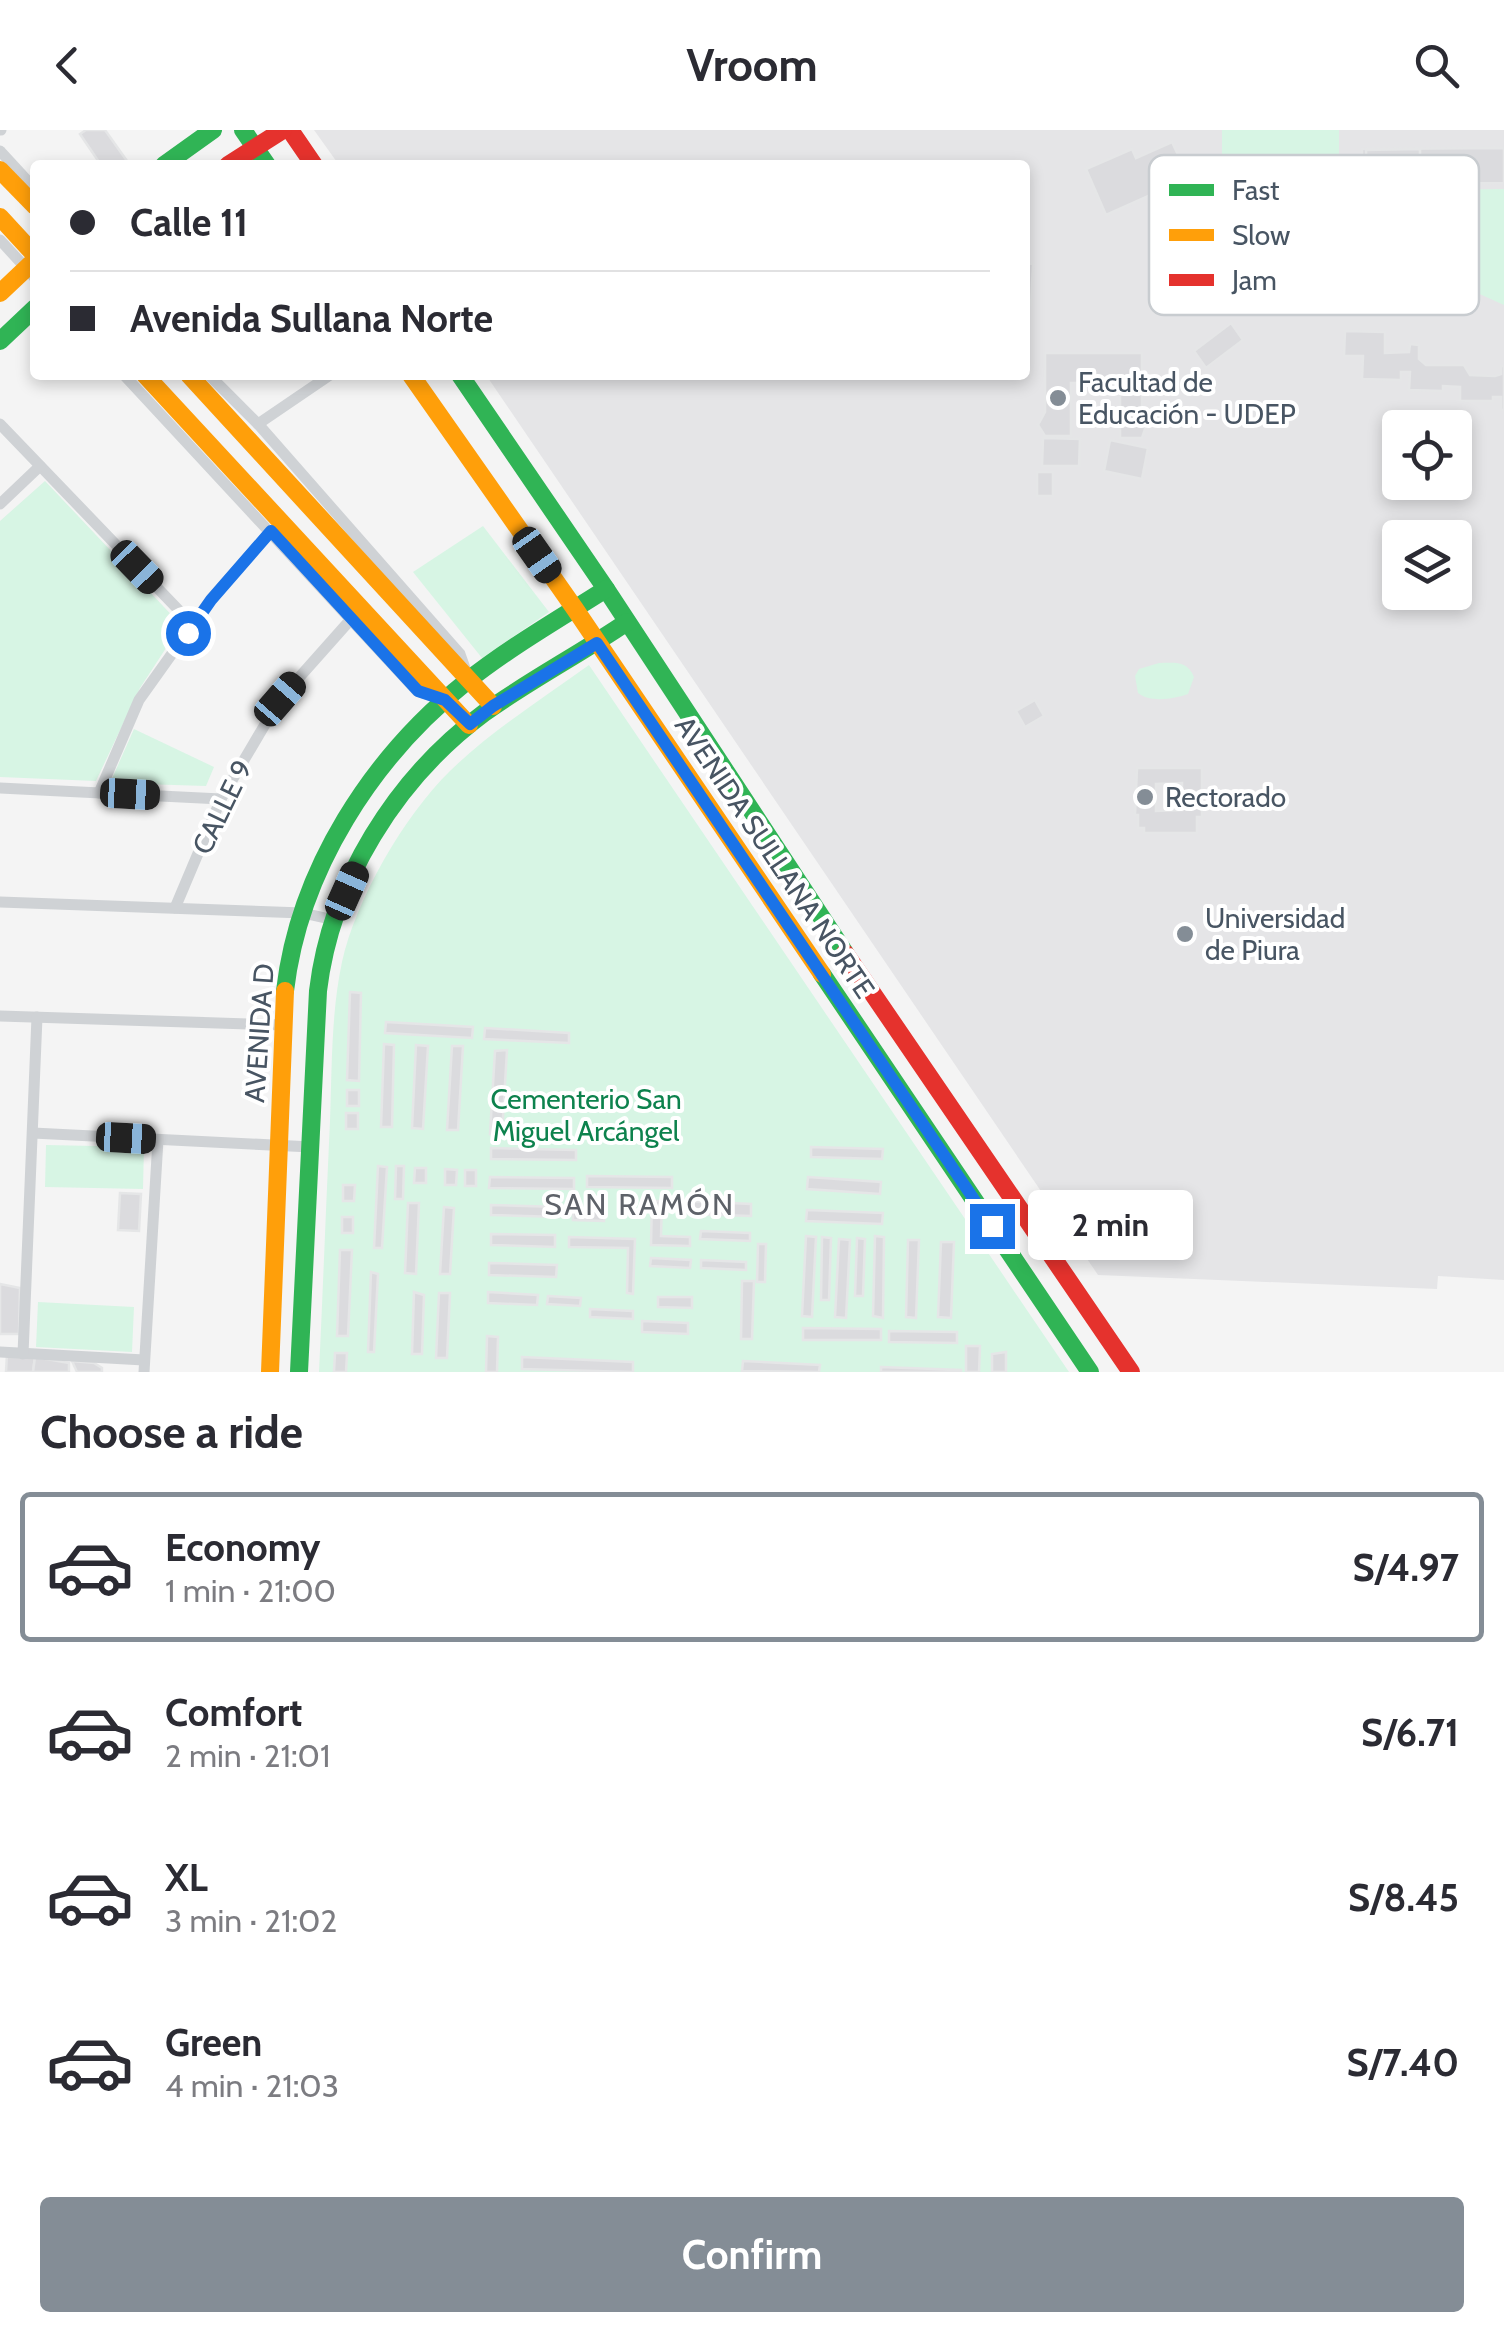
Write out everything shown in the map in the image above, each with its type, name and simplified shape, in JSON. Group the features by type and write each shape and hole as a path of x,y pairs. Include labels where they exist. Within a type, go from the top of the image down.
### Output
{"main road":[{"path":"171,160 214,130"},
{"path":"243,130 264,160"},
{"path":"235,160 287,130 310,160"},
{"path":"0,170 30,201"},
{"path":"0,217 30,261"},
{"path":"0,294 30,268"},
{"path":"0,342 30,313"},
{"path":"150,380 470,724"},
{"path":"194,380 493,706"},
{"name":"AVENIDA SULLANA NORTE","path":"415,380 575,609 1090,1372"},
{"name":"AVENIDA SULLANA NORTE","path":"463,380 606,589 851,963 1130,1372"},
{"name":"AVENIDA D","path":"270,1372 283,1025 290,962 303,913 326,853 386,761 445,700 468,680 606,589"},
{"name":"AVENIDA D","path":"299,1372 322,966 334,920 360,862 388,815 438,752 493,706 627,622"}],"street":[{"path":"0,152 30,184"},
{"path":"0,240 30,263"},
{"path":"129,380 418,691 445,700"},
{"path":"215,380 460,654 468,680"},
{"path":"258,424 323,380"},
{"path":"0,424 193,625"},
{"path":"0,504 40,466"},
{"path":"99,793 140,700 193,625 271,531"},
{"name":"CALLE 9","path":"175,908 221,799 280,699 352,618"},
{"path":"0,788 221,799"},
{"path":"0,902 303,913 334,920"},
{"path":"0,1016 283,1025"},
{"path":"24,1354 37,1017"},
{"path":"33,1133 311,1147"},
{"path":"0,1352 144,1366 158,1140"}],"shaded area":[{"name":"Universidad de Piura","path":"314,130 1504,130 1504,1280 1438,1276 1437,1289 1098,1275 489,380 1030,380 1030,160 335,160"}],"green space":[{"path":"1222,130 1339,130 1339,155 1222,155"},
{"path":"1479,189 1504,189 1504,305 1479,294"},
{"path":"45,481 181,625 140,688 96,781 0,777 0,521"},
{"path":"483,526 549,612 482,658 413,572"},
{"path":"1159,663 1188,668 1194,677 1188,694 1155,699 1138,693 1135,676 1139,669"},
{"name":"Cementerio San Miguel Arcángel","path":"589,665 1069,1372 319,1372 334,1021 342,962 358,912 399,835 450,771 500,729"},
{"path":"134,729 214,767 206,786 110,783"},
{"path":"46,1145 144,1147 143,1189 45,1187"},
{"path":"38,1302 134,1307 132,1352 36,1347"}],"building":[{"path":"86,130 105,130 126,160 98,160 80,134"},
{"path":"1172,142 1178,155 1149,155 1149,196 1106,215 1086,169 1132,149 1136,158"},
{"path":"1504,148 1504,183 1479,183 1479,155 1362,155 1362,149"},
{"path":"1420,149 1420,155 1366,155 1366,150"},
{"path":"1030,264 1033,264 1030,305"},
{"path":"1231,323 1243,340 1206,368 1194,351"},
{"path":"1345,331 1385,332 1385,353 1409,352 1410,344 1419,345 1419,359 1426,365 1464,365 1470,375 1495,376 1501,374 1504,366 1504,410 1501,397 1493,397 1493,401 1460,401 1460,387 1409,390 1410,372 1401,372 1401,380 1362,379 1363,356 1344,356"},
{"name":"Facultad de Educación - UDEP","path":"1045,353 1142,353 1142,418 1146,426 1142,438 1120,438 1120,383 1071,383 1071,436 1045,436 1038,425 1045,412"},
{"path":"1043,438 1080,439 1079,466 1042,466"},
{"path":"1110,440 1148,448 1142,479 1104,471"},
{"path":"1037,472 1053,472 1053,496 1037,496"},
{"path":"1035,700 1044,716 1025,727 1016,711"},
{"name":"Rectorado","path":"1137,768 1202,768 1202,817 1197,817 1197,833 1144,833 1144,828 1138,828","holes":["1182,783 1182,810 1156,811 1156,784"]},
{"path":"350,992 361,993 359,1081 347,1080"},
{"path":"386,1022 473,1027 472,1038 385,1033"},
{"path":"485,1028 569,1033 569,1043 484,1039"},
{"path":"384,1044 394,1045 392,1127 381,1127"},
{"path":"416,1045 428,1046 423,1129 412,1128"},
{"path":"452,1046 463,1046 458,1130 447,1130"},
{"path":"507,1050 502,1134 490,1134 495,1051"},
{"path":"347,1090 359,1090 359,1106 347,1106"},
{"path":"346,1113 358,1113 358,1129 346,1129"},
{"path":"811,1147 883,1149 882,1159 811,1157"},
{"path":"491,1148 576,1150 576,1160 491,1159"},
{"path":"378,1166 387,1167 382,1248 374,1248"},
{"path":"396,1166 404,1166 403,1199 395,1199"},
{"path":"415,1168 426,1168 426,1183 414,1183"},
{"path":"445,1169 457,1170 456,1185 445,1185"},
{"path":"465,1170 476,1170 476,1186 465,1186"},
{"path":"587,1176 672,1177 672,1188 587,1187"},
{"path":"490,1177 574,1178 574,1189 489,1188"},
{"path":"808,1177 881,1182 880,1194 807,1189"},
{"path":"343,1185 355,1185 354,1201 343,1201"},
{"path":"120,1193 141,1194 139,1231 118,1230"},
{"path":"652,1201 662,1201 661,1236 690,1237 690,1246 651,1245"},
{"path":"688,1201 751,1204 751,1216 688,1214"},
{"path":"408,1203 419,1203 416,1274 405,1273"},
{"path":"491,1205 559,1207 559,1217 491,1215"},
{"path":"444,1207 454,1208 450,1274 440,1274"},
{"path":"573,1209 605,1210 604,1221 573,1220"},
{"path":"807,1210 883,1213 882,1224 806,1221"},
{"path":"342,1217 353,1217 353,1233 342,1233"},
{"path":"701,1231 750,1233 750,1241 700,1239"},
{"path":"491,1234 555,1235 555,1247 491,1245"},
{"path":"806,1236 816,1237 812,1317 802,1316"},
{"path":"875,1236 884,1237 883,1318 873,1316"},
{"path":"569,1237 635,1239 633,1294 627,1293 628,1248 569,1247"},
{"path":"822,1237 831,1238 829,1300 821,1300"},
{"path":"857,1238 865,1239 863,1296 855,1296"},
{"path":"839,1239 850,1240 846,1318 835,1317"},
{"path":"908,1240 919,1240 916,1318 906,1317"},
{"path":"941,1242 954,1242 951,1318 938,1317"},
{"path":"758,1244 766,1244 765,1282 757,1282"},
{"path":"340,1250 352,1250 348,1336 337,1336"},
{"path":"651,1258 691,1260 690,1268 650,1266"},
{"path":"701,1260 746,1262 746,1270 701,1268"},
{"path":"489,1263 557,1265 556,1277 489,1275"},
{"path":"371,1272 378,1274 374,1352 368,1352"},
{"path":"742,1281 754,1281 752,1339 741,1339"},
{"path":"0,1284 20,1288 19,1334 0,1334"},
{"path":"414,1292 424,1295 422,1354 412,1354"},
{"path":"488,1292 538,1295 537,1305 488,1303"},
{"path":"439,1293 450,1293 447,1358 436,1358"},
{"path":"548,1296 581,1298 580,1306 547,1304"},
{"path":"658,1297 692,1297 692,1308 658,1307"},
{"path":"590,1309 633,1311 633,1319 590,1317"},
{"path":"642,1321 688,1323 688,1334 642,1332"},
{"path":"803,1328 881,1329 881,1340 803,1340"},
{"path":"889,1331 957,1332 957,1343 889,1342"},
{"path":"487,1336 498,1337 497,1372 486,1372"},
{"path":"966,1346 980,1346 979,1372 966,1372"},
{"path":"1006,1352 1006,1372 992,1372 992,1354"},
{"path":"335,1353 347,1353 346,1372 334,1372"},
{"path":"7,1354 35,1357 33,1372 6,1372"},
{"path":"35,1357 69,1363 69,1372 33,1372"},
{"path":"522,1357 633,1362 633,1372 522,1369"},
{"path":"72,1361 94,1363 102,1372 77,1372"},
{"path":"743,1361 820,1365 819,1372 742,1371"},
{"path":"881,1367 961,1370 961,1372 881,1372"}],"traffic: fast":[{"path":"171,160 213,130"},
{"path":"243,130 264,160"},
{"path":"0,341 30,313"},
{"path":"463,380 845,953"},
{"path":"285,991 306,902 346,819 371,781 400,745 466,682 606,589"},
{"path":"299,1372 318,991 325,950 353,872 396,801 452,739 501,701 627,622"},
{"path":"822,974 1090,1372"}],"traffic: slow":[{"path":"0,170 30,201"},
{"path":"0,217 30,250"},
{"path":"0,293 30,265"},
{"path":"150,380 469,725"},
{"path":"194,380 493,706"},
{"path":"415,380 822,974"},
{"path":"270,1372 285,991"}],"traffic: jam":[{"path":"236,160 283,130"},
{"path":"290,130 311,160"},
{"path":"845,953 1131,1372"}],"place":[{"name":"Facultad de Educación - UDEP","path":"1058,398"},
{"name":"Rectorado","path":"1145,797"},
{"name":"Universidad de Piura","path":"1185,934"}],"district":[{"name":"SAN RAMÓN","path":"640,1204"}],"route":[{"path":"188,633 271,531 418,691 445,700 470,724 597,643 992,1226"}]}
